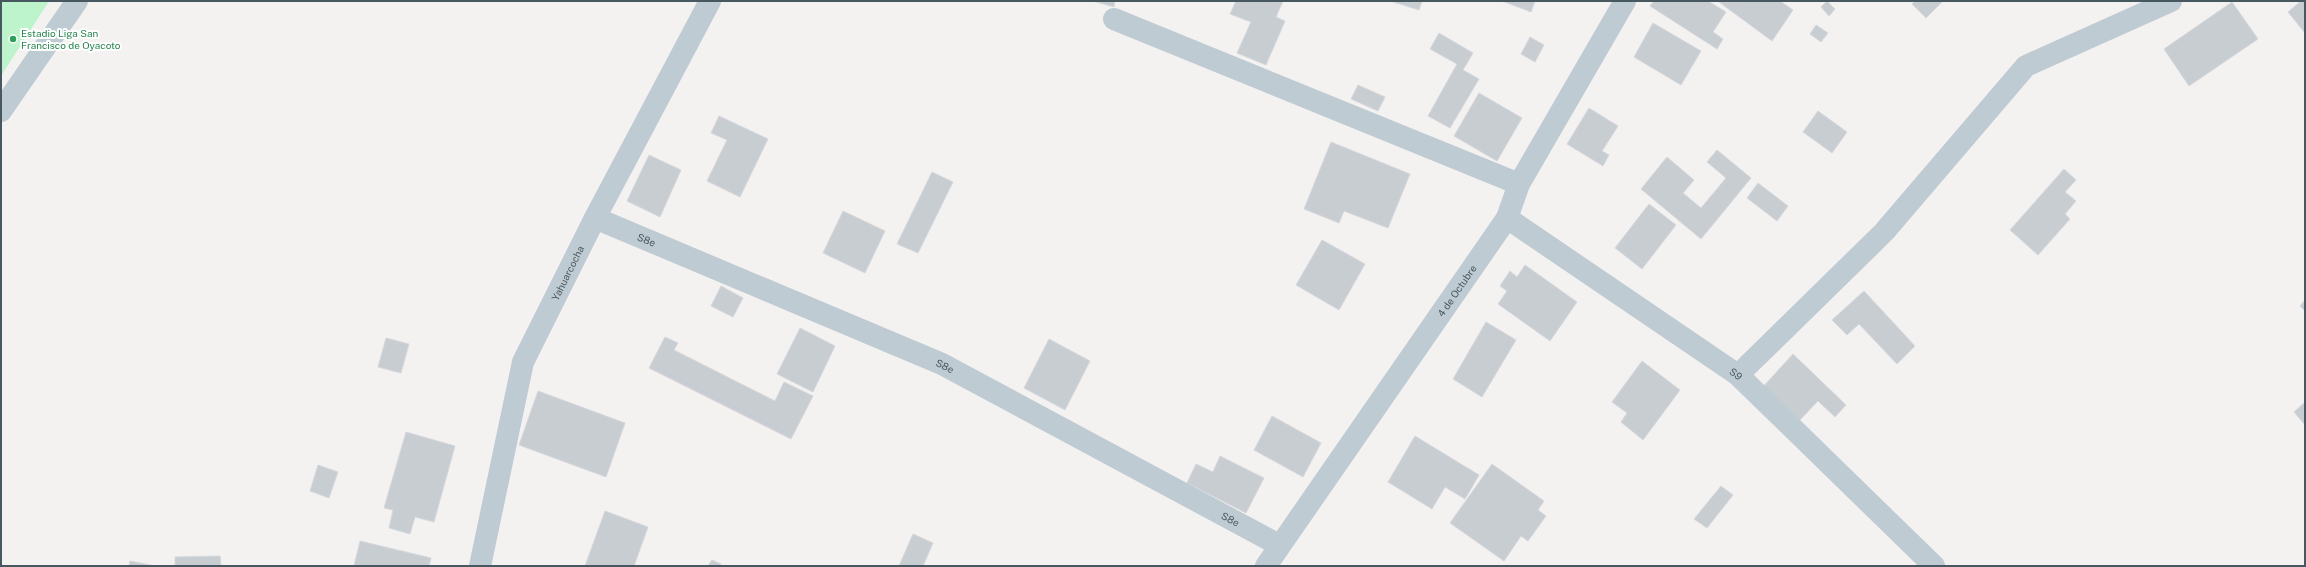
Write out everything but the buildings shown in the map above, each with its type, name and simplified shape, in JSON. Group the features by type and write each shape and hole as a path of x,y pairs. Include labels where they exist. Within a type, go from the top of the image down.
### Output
{"street":[{"path":"1,111 77,1"},
{"name":"Yahuarcocha","path":"480,566 523,362 595,218 710,1"},
{"name":"4 de Octubre","path":"1266,566 1279,545 1507,218 1519,184 1625,1"},
{"path":"1738,375 1884,232 2026,66 2171,1"},
{"path":"1114,18 1519,184"},
{"name":"S8e","path":"595,218 942,364 1279,545"},
{"name":"S9","path":"1507,218 1738,375 1934,566"}],"green space":[{"name":"Estadio Liga San Francisco de Oyacoto","path":"1,1 49,1 1,76"}],"place":[{"name":"Estadio Liga San Francisco de Oyacoto","path":"13,39"}]}
